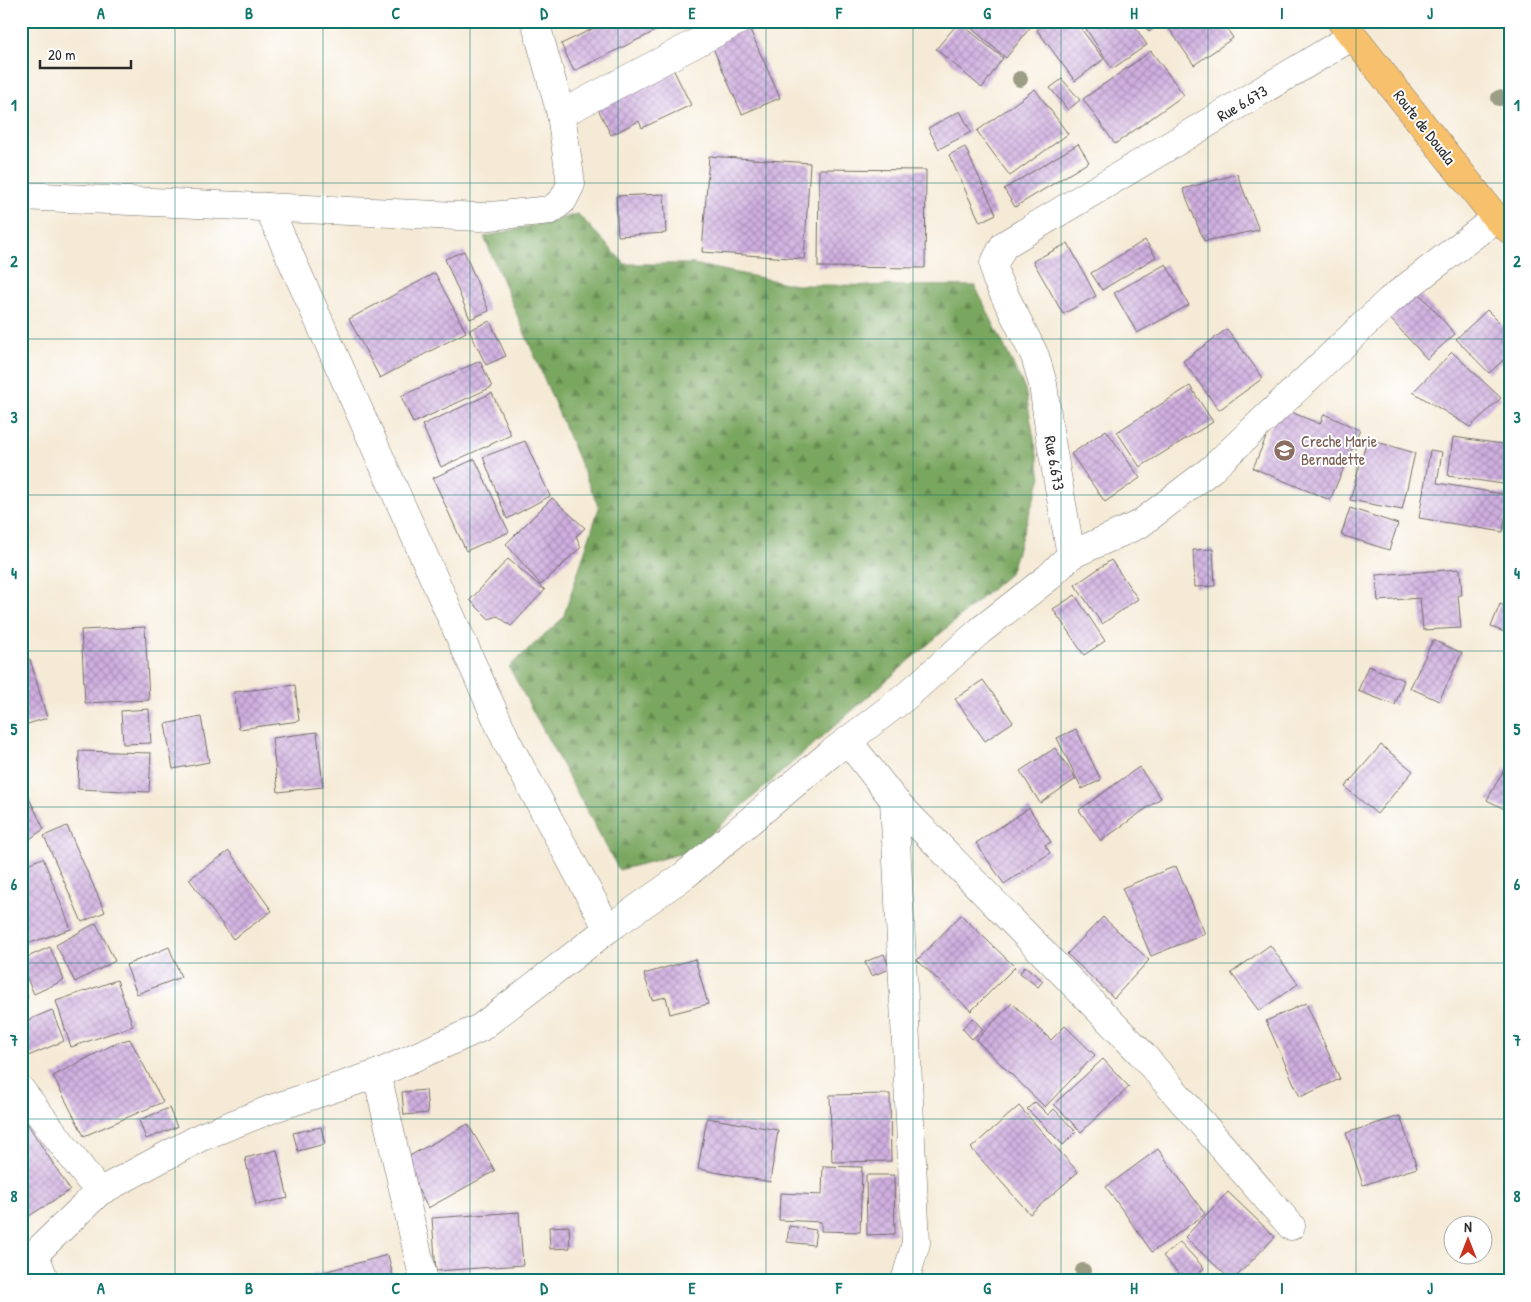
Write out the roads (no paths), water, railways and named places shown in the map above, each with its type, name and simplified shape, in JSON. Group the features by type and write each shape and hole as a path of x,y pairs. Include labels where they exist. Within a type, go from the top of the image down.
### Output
{"highway":[{"name":"Route de Douala","path":"1347,28 1503,224"}],"street":[{"path":"21,196 480,217 551,210 563,200 571,184 561,114 535,21"},
{"path":"561,114 738,21"},
{"name":"Rue 6.673","path":"1071,555 1043,384 1035,356 996,278 994,264 1004,245 1347,28"},
{"path":"268,207 507,742 608,929"},
{"path":"46,1281 28,1261 99,1192 200,1137 274,1108 377,1074 480,1028 608,929 685,875 848,741 904,698 981,630 1049,577 1071,555 1140,524 1213,468 1390,300 1503,224"},
{"path":"848,741 894,800 1141,1053 1291,1226"},
{"path":"894,800 916,1243 904,1281"},
{"path":"377,1074 424,1281"},
{"path":"21,1090 99,1192"}],"place":[{"name":"Creche Marie Bernadette","path":"1285,450"}]}
